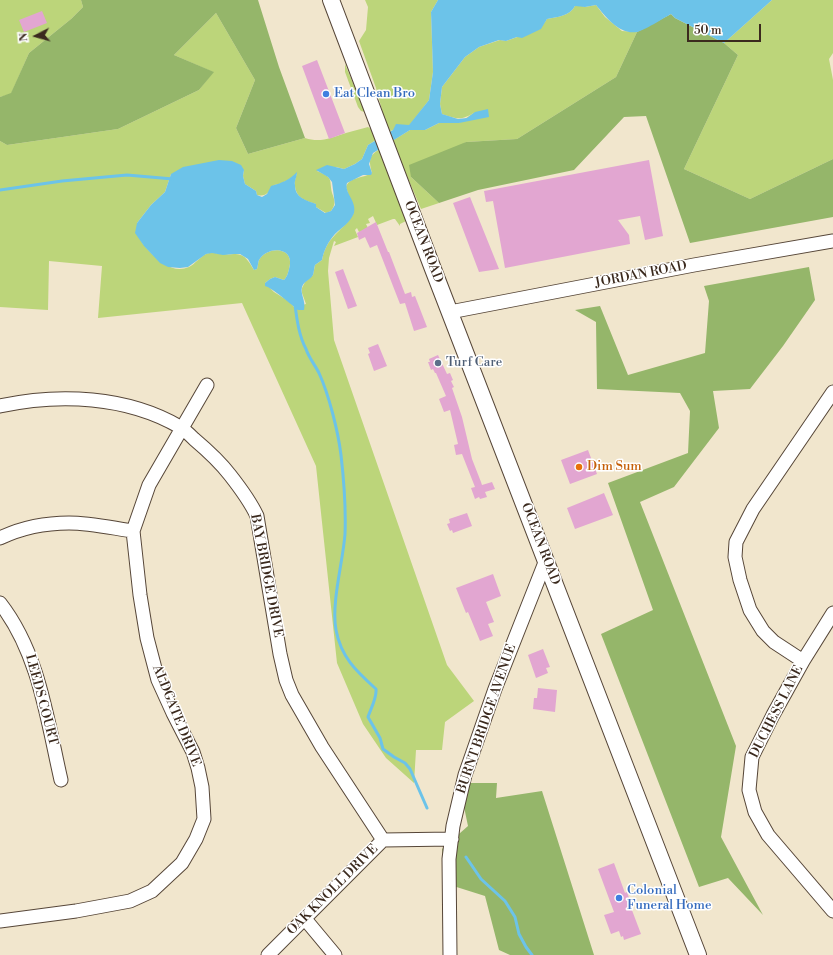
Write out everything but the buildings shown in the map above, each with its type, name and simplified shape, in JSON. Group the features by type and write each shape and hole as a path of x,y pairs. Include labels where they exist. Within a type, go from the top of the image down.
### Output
{"main road":[{"name":"OCEAN ROAD","path":"331,0 698,955"}],"street":[{"name":"JORDAN ROAD","path":"450,312 833,240"},
{"name":"ALDGATE DRIVE","path":"0,921 76,911 130,901 152,891 182,863 196,839 204,819 202,787 193,752 158,680 147,638 140,595 133,531 149,485 207,385"},
{"path":"803,661 774,642 764,632 750,610 740,580 735,557 736,542 753,509 833,392"},
{"name":"BAY BRIDGE DRIVE","path":"0,406 21,401 55,398 107,401 138,409 156,415 181,428 222,465 250,501 257,516 280,654 286,680 292,695 322,747 383,840"},
{"path":"0,538 42,525 69,523 133,531"},
{"name":"BURNT BRIDGE AVENUE","path":"450,955 450,859 453,826 465,775 495,689 546,560"},
{"name":"LEEDS COURT","path":"0,603 20,634 36,671 62,780"},
{"name":"DUCHESS LANE","path":"833,613 803,661 773,715 752,758 749,790 755,812 768,834 833,911"},
{"name":"OAK KNOLL DRIVE","path":"268,955 383,840 452,839"},
{"path":"305,919 335,955"}],"green space":[{"path":"0,0 81,0 83,7 71,19 29,53 11,94 0,97"},
{"path":"81,0 258,0 279,67 305,138 248,154 236,128 255,80 216,13 174,55 214,72 199,90 118,129 7,145 0,141 0,97 11,93 29,53 71,19 83,7"},
{"path":"365,0 438,0 431,12 433,72 429,100 409,126 388,132 376,88 359,41 366,30 368,7"},
{"path":"772,0 833,0 833,53 829,59 833,80 833,159 750,199 684,169 738,55 724,43"},
{"path":"580,5 585,7 596,5 605,17 622,31 637,32 616,77 517,139 466,142 411,177 439,203 421,209 392,141 410,130 425,130 439,123 459,123 475,112 466,117 455,118 442,114 440,104 442,87 465,57 479,47 500,40 506,41 540,29 547,19 567,14 575,6"},
{"path":"216,13 255,80 236,128 248,154 305,138 316,140 326,139 368,127 371,129 376,140 368,145 362,159 355,164 344,169 336,167 317,171 326,175 330,179 334,206 331,211 326,213 316,207 316,204 299,196 295,184 297,173 286,181 274,185 267,193 263,195 257,195 256,191 245,184 243,176 244,170 171,174 165,192 151,205 137,223 140,238 149,251 160,262 169,267 179,269 189,267 204,255 209,253 238,254 246,259 254,270 257,269 259,260 263,255 274,250 280,251 289,256 290,262 287,276 284,280 275,277 265,283 274,292 290,302 294,307 306,304 302,293 302,288 305,282 313,275 315,265 322,260 324,251 328,244 350,219 354,212 346,187 353,179 372,173 370,159 373,154 380,149 406,221 400,224 400,226 395,219 377,225 373,216 368,219 370,223 366,224 369,230 359,232 357,228 355,230 358,237 334,246 336,242 334,241 329,258 328,271 334,340 447,665 474,701 445,722 442,750 416,750 414,783 386,758 363,724 337,663 316,466 242,303 98,318 102,266 49,261 48,310 0,307 0,141 7,145 118,129 199,90 213,72 174,55"},
{"path":"671,14 675,18 724,43 738,55 684,169 750,199 833,159 833,217 690,243 646,116 624,117 574,170 478,190 439,203 411,177 409,165 466,142 517,139 616,77 637,32"},
{"path":"345,64 365,112 361,111 358,107 345,72"},
{"path":"809,267 815,300 783,346 750,389 713,391 719,428 674,487 640,502 736,746 721,837 763,915 728,878 699,887 601,634 653,610 608,483 688,453 690,411 680,393 597,389 596,322 575,310 600,306 628,375 705,353 709,301 704,286"},
{"path":"459,783 497,783 496,798 542,791 594,955 510,955 499,950 485,896 447,884 442,849 468,826"}],"water":[{"path":"438,0 772,0 724,43 675,18 671,14 640,31 624,31 604,15 596,5 585,7 575,6 567,14 547,19 541,29 522,38 517,37 506,41 499,40 479,47 465,57 442,87 440,104 442,114 458,119 467,118 475,112 488,109 489,117 459,123 439,123 425,130 410,130 373,153 369,164 372,173 371,175 363,175 347,183 347,190 354,205 354,213 348,222 330,240 325,249 322,260 315,265 313,275 303,285 302,292 304,310 298,310 265,286 265,283 275,277 284,280 286,278 289,270 289,256 280,251 274,250 263,255 259,260 257,269 254,270 248,259 240,254 223,255 212,253 206,254 188,267 180,268 168,267 160,263 144,246 135,233 137,223 151,205 165,192 171,174 183,167 219,160 232,161 241,165 244,170 243,176 245,184 256,191 257,195 262,197 267,194 271,186 285,181 297,172 295,189 299,196 316,204 316,207 325,213 331,211 335,205 332,182 328,177 316,170 327,165 344,169 355,164 362,159 368,145 393,130 396,124 409,125 429,100 433,72 431,12"}],"waterway":[{"path":"0,190 62,181 127,175 173,179"},
{"path":"295,305 302,339 323,382 330,402 340,445 344,494 345,534 335,608 338,640 350,663 376,689 375,699 368,717 380,738 383,749 405,763 410,769 427,808"},
{"path":"466,857 481,879 505,901 515,917 519,934 532,955"}],"place":[{"name":"Eat Clean Bro","path":"326,94"},
{"name":"Turf Care","path":"438,363"},
{"name":"Dim Sum","path":"579,467"},
{"name":"Colonial Funeral Home","path":"619,898"}]}
